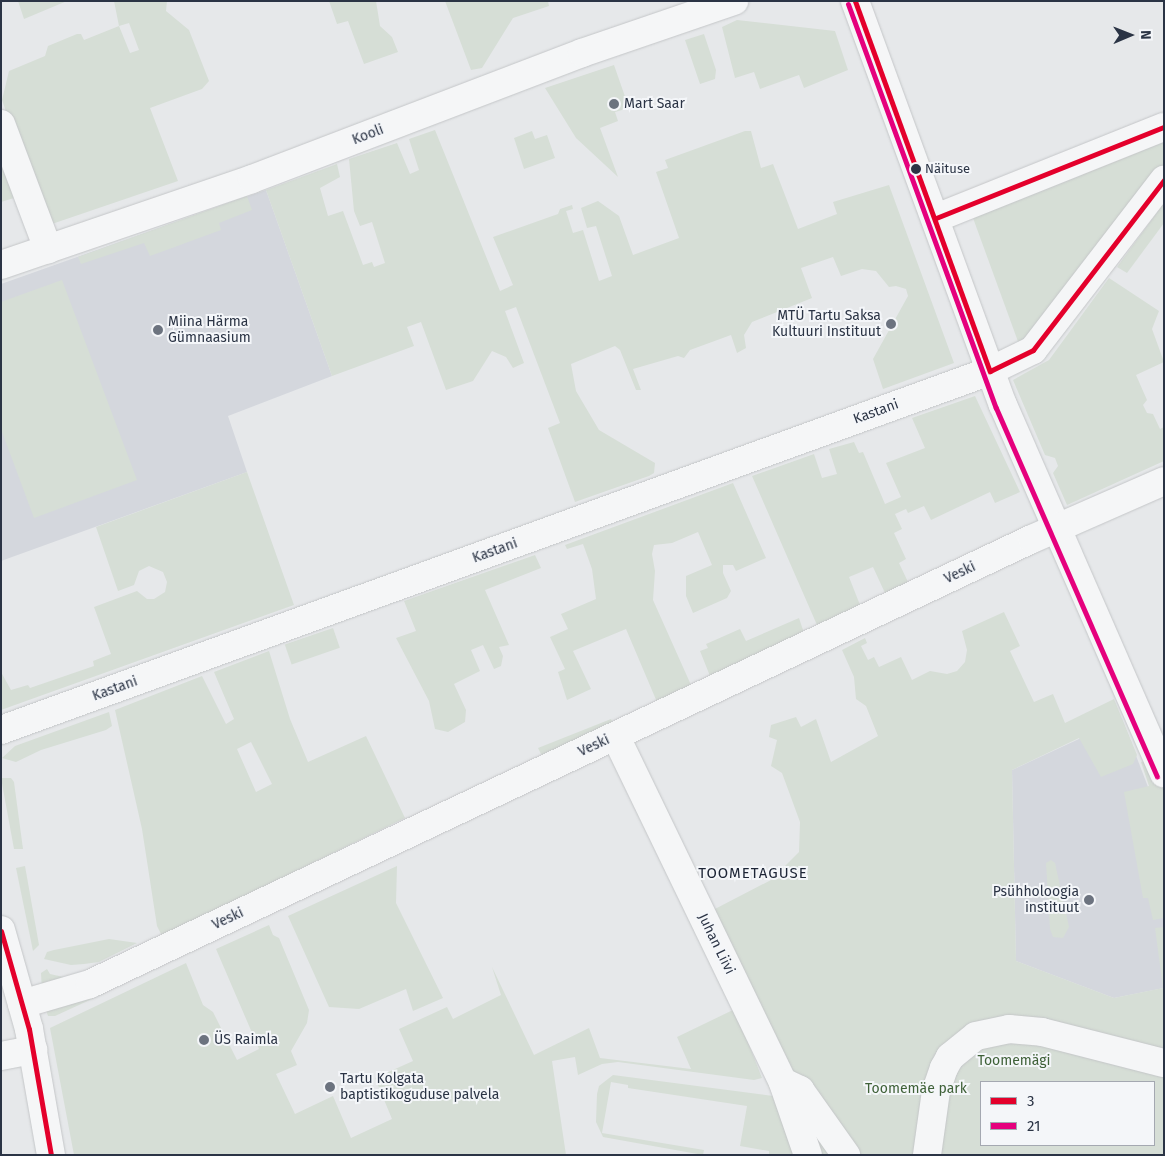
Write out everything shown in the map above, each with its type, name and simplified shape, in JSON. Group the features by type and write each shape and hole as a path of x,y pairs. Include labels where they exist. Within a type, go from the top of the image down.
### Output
{"street":[{"name":"Kooli","path":"1,266 252,179 582,53 734,1"},
{"path":"855,1 936,218 990,371 1055,530 1164,773"},
{"path":"1,124 48,249"},
{"path":"936,218 1164,127"},
{"name":"Kastani","path":"1,730 990,371 1034,350 1164,180"},
{"name":"Veski","path":"22,1004 90,984 1055,530 1164,481"},
{"name":"Juhan Liivi","path":"616,737 783,1083 808,1155"},
{"path":"1,930 33,1050 51,1155"},
{"path":"927,1155 936,1091 944,1068 950,1057 976,1036 1009,1029 1042,1032 1164,1063"},
{"path":"1,1056 33,1050"},
{"path":"783,1083 800,1090 846,1155"}],"shaded area":[{"name":"Miina Härma Gümnaasium","path":"266,190 332,376 228,416 247,472 1,561 1,284"},
{"name":"Psühholoogia instituut","path":"1122,719 1158,813 1164,838 1164,988 1114,998 1016,961 1012,770"}],"green space":[{"path":"18,1 67,1 24,19"},
{"path":"114,1 167,1 166,11 189,30 209,81 202,89 150,108 178,181 46,226 2,100 9,71 45,56 48,46 77,34 81,34 84,40 119,26","holes":["129,23 139,50 130,53 119,26"]},
{"path":"329,1 376,1 380,26 392,37 398,52 364,64 348,21 337,24"},
{"path":"445,1 548,1 549,6 513,18 482,68 471,70"},
{"path":"737,20 835,31 848,70 804,88 799,75 760,89 754,72 735,78 722,27"},
{"path":"704,34 716,70 715,79 700,84 685,40"},
{"path":"614,65 629,108 615,112 618,121 600,128 618,177 576,138 545,88"},
{"path":"435,130 500,291 513,285 493,237 558,214 560,209 572,205 573,209 566,211 573,233 583,230 599,281 612,276 596,226 587,228 581,208 598,201 619,216 633,255 679,238 656,172 668,168 665,160 745,131 751,131 761,168 773,164 798,229 837,214 833,202 889,185 954,363 883,389 873,359 908,296 906,289 896,286 889,287 876,271 862,269 841,276 833,257 801,268 812,298 752,322 744,335 746,348 737,353 731,335 690,350 684,358 678,356 633,369 641,390 636,390 620,350 615,346 571,364 576,391 599,430 655,463 654,473 649,476 575,502 548,428 560,423 516,307 505,311 524,363 513,368 506,357 492,351 473,381 446,390 421,322 407,327 414,346 332,376 266,190 337,164 340,177 320,188 328,216 343,211 363,265 372,262 374,267 385,263 372,222 360,226 354,211 349,159 397,143 410,174 419,170 409,139"},
{"path":"532,131 535,139 547,135 555,158 524,169 514,138"},
{"path":"1164,142 1164,167 1020,347 973,218"},
{"path":"4,168 17,197 1,202 1,169"},
{"path":"247,196 252,210 219,223 221,230 150,256 144,243 81,264 78,257"},
{"path":"1164,203 1164,223 1127,273 1117,267"},
{"path":"1109,278 1159,311 1152,329 1164,362 1136,375 1147,400 1143,405 1147,413 1153,414 1160,429 1164,427 1164,461 1067,505 1053,473 1058,466 1055,458 1045,455 1013,380 1049,360"},
{"path":"62,280 137,480 34,518 1,429 1,302"},
{"path":"975,396 1020,492 995,503 990,492 931,520 924,506 908,513 906,509 895,514 902,529 894,533 906,559 899,563 909,584 885,593 873,567 849,577 860,605 817,625 752,476 814,454 822,478 837,474 829,449 854,442 859,453 863,452 885,504 901,497 886,463 925,448 912,418"},
{"path":"247,472 294,605 1,710 1,672 11,690 28,685 30,688 94,666 93,661 111,654 94,607 137,591 147,599 154,599 165,592 167,582 163,572 149,566 139,571 134,585 118,591 96,527"},
{"path":"733,483 766,558 736,571 733,565 723,565 723,573 731,591 727,598 693,613 686,596 686,576 712,565 698,532 672,543 654,545 652,554 655,571 653,600 691,685 657,702 626,629 573,651 591,689 567,700 558,672 565,669 550,637 568,629 561,614 596,599 592,569 583,544 567,549 565,545"},
{"path":"535,555 541,568 485,590 509,645 499,647 503,656 501,666 494,669 483,645 471,650 480,671 454,684 466,710 465,722 448,732 435,729 429,701 396,638 416,631 404,601"},
{"path":"1004,612 1020,646 1010,651 1034,702 1053,694 1065,723 1114,699 1137,755 1133,764 1101,777 1079,738 1012,770 1016,961 1114,998 1163,988 1155,928 1164,927 1164,1155 769,1155 769,1151 740,1146 747,1106 628,1088 628,1085 611,1082 602,1133 704,1150 703,1155 603,1137 596,1122 597,1094 599,1086 613,1075 773,1096 797,1079 772,1040 713,910 771,880 799,852 800,822 782,773 771,766 777,740 769,737 771,725 796,717 801,727 816,719 831,762 878,736 866,706 856,699 854,677 842,650 865,638 867,643 861,646 868,660 874,657 879,667 901,657 912,680 930,671 947,674 957,671 965,662 967,650 962,631"},
{"path":"799,618 804,633 710,676 700,651 708,648 706,644 740,629 746,641"},
{"path":"333,628 340,648 292,664 285,645"},
{"path":"269,651 290,719 308,762 366,736 405,818 162,936 157,926 142,829 115,710 202,676 226,724 234,719 214,672","holes":["251,742 272,784 256,792 237,749"]},
{"path":"109,712 112,726 106,730 41,750 16,762 2,758 15,746"},
{"path":"611,719 614,725 542,756 538,748"},
{"path":"1164,755 1164,918 1153,920 1148,898 1143,898 1124,792 1149,786 1141,762"},
{"path":"1,778 11,778 14,782 23,849 14,849"},
{"path":"1051,860 1055,863 1069,927 1063,938 1053,937 1050,929 1046,863"},
{"path":"25,866 39,945 33,951 16,868"},
{"path":"397,866 396,903 443,998 413,1011 406,989 359,1009 329,1007 288,916"},
{"path":"269,925 273,935 279,938 309,1010 307,1023 291,1051 297,1065 276,1074 295,1114 333,1096 351,1138 392,1119 375,1078 413,1061 399,1029 447,1007 453,1019 501,995 492,967 534,1055 589,1028 600,1058 691,1069 677,1037 735,1009 762,1078 754,1080 618,1062 602,1064 578,1075 575,1057 552,1061 566,1155 74,1155 50,1028 186,963 203,1005 213,1012 237,1060 259,1049 216,949"},
{"path":"109,939 137,943 99,962 71,965 44,959 47,952"},
{"path":"47,969 50,974 68,978 42,992 41,973"},
{"path":"104,990 105,993 55,1016 48,1016 46,1010"}],"transit line":[{"name":"3","path":"855,1 990,371 1033,350 1164,180"},
{"name":"21","path":"848,4 996,408 1157,776"},
{"name":"3","path":"936,218 1164,127"},
{"name":"3","path":"1,931 29,1029 51,1155"}],"place":[{"name":"Mart Saar","path":"614,104"},
{"name":"Näituse","path":"916,169"},
{"name":"MTÜ Tartu Saksa Kultuuri Instituut","path":"891,324"},
{"name":"Miina Härma Gümnaasium","path":"158,330"},
{"name":"Psühholoogia instituut","path":"1089,900"},
{"name":"ÜS Raimla","path":"204,1040"},
{"name":"Tartu Kolgata baptistikoguduse palvela","path":"330,1087"}],"district":[{"name":"TOOMETAGUSE","path":"753,874"}],"park label":[{"name":"Toomemägi","path":"1014,1061"},
{"name":"Toomemäe park","path":"916,1089"}]}
